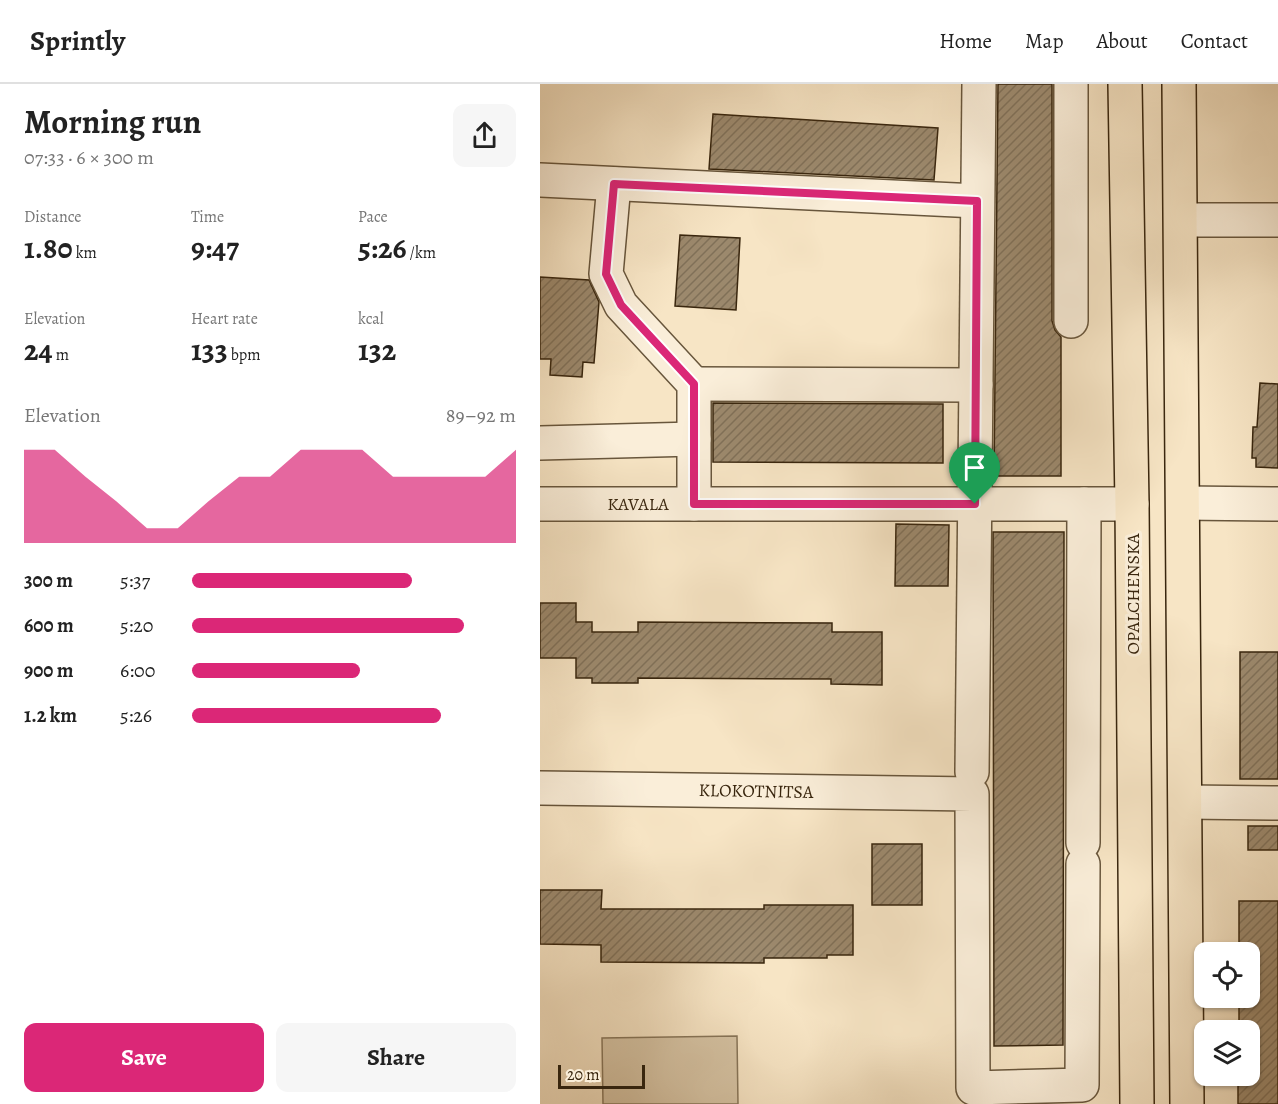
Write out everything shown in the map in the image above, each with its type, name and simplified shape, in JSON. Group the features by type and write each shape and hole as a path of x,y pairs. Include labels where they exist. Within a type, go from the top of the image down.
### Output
{"main road":[{"name":"OPALCHENSKA","path":"1125,84 1132,504 1137,1104"},
{"path":"1179,84 1187,1104"}],"street":[{"path":"979,84 972,783 973,1088 1082,1085 1084,504"},
{"path":"1071,84 1071,321"},
{"path":"540,180 977,201"},
{"path":"614,184 606,274 621,305 694,384 694,504"},
{"path":"1181,220 1278,220"},
{"path":"694,384 976,385"},
{"path":"540,443 694,439"},
{"path":"1183,503 1278,504"},
{"name":"KAVALA","path":"540,504 1132,504"},
{"name":"KLOKOTNITSA","path":"540,788 972,783"},
{"path":"1186,802 1278,803"}],"shaded area":[{"path":"737,1036 738,1104 603,1104 602,1038"}],"building":[{"path":"998,84 1052,84 1052,321 1061,337 1061,476 994,476"},
{"path":"713,114 938,128 934,180 709,169"},
{"path":"680,235 740,238 736,310 675,306"},
{"path":"540,277 589,280 599,302 594,363 583,362 582,377 550,375 551,359 540,359"},
{"path":"1260,383 1278,384 1278,468 1256,467 1256,458 1252,458 1253,427 1257,427"},
{"path":"713,403 943,404 943,463 713,462"},
{"path":"896,524 949,525 948,586 895,586"},
{"path":"993,532 1064,532 1063,1045 994,1046"},
{"path":"540,603 576,603 576,622 592,622 592,632 638,632 638,622 832,623 832,632 882,632 882,685 831,684 831,679 638,678 638,683 592,683 592,678 576,678 576,658 540,658"},
{"path":"1240,652 1278,652 1278,779 1240,779"},
{"path":"1248,826 1278,826 1278,850 1248,850"},
{"path":"872,844 922,844 922,905 872,905"},
{"path":"540,890 602,890 601,909 764,909 764,905 853,905 853,955 827,955 827,958 764,958 764,963 601,962 601,945 540,944"},
{"path":"1239,901 1278,901 1278,1104 1238,1104 1238,1086 1260,1086 1260,1020 1239,1020 1239,1008 1260,1008 1260,942 1239,942"}],"route":[{"path":"614,184 977,201 975,504 694,504 694,384 621,305 606,274 614,184"}]}
